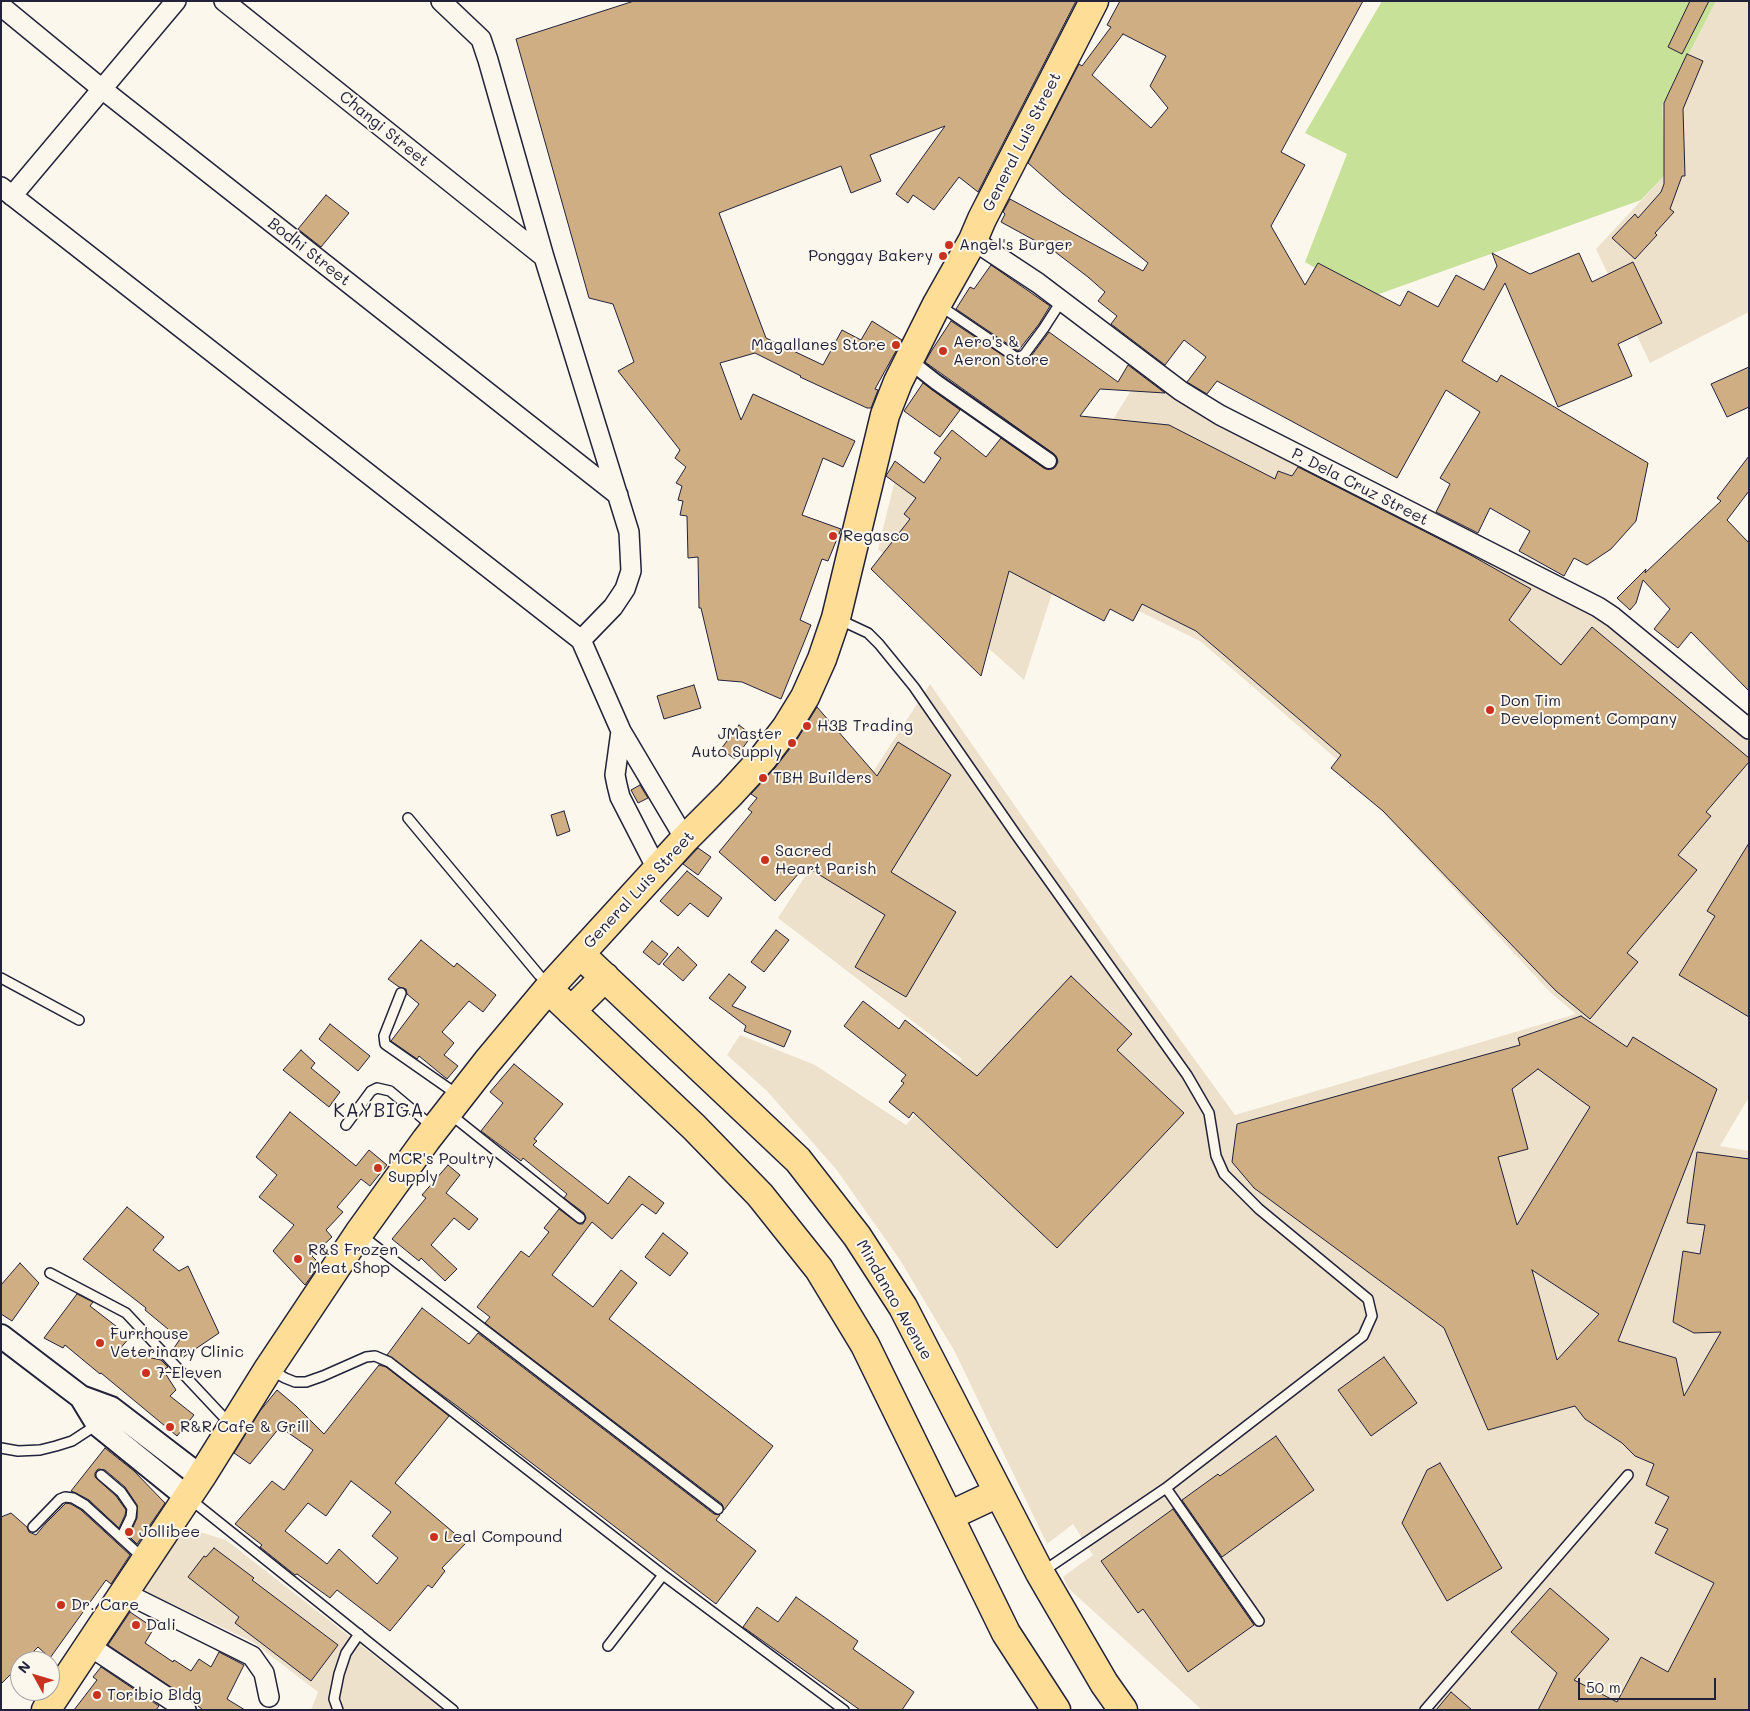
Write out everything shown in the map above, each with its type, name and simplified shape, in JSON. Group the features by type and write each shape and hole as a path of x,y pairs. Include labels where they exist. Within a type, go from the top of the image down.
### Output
{"main road":[{"name":"General Luis Street","path":"46,1710 359,1233 448,1113 549,987 685,839 730,794 786,728 805,697 822,658 836,618 885,415 908,360 973,240 1094,1"},
{"name":"Mindanao Avenue","path":"580,954 798,1160 857,1236 902,1308 1040,1573 1104,1683 1123,1710"},
{"path":"571,1011 605,977"},
{"path":"549,987 571,1011 694,1127 760,1195 819,1269 864,1345 1006,1633 1056,1710"},
{"path":"949,1516 998,1493"}],"street":[{"path":"176,1 102,89 6,191 581,640 621,731 685,839"},
{"name":"Changi Street","path":"224,1 544,257"},
{"path":"441,1 481,39 544,257 629,532 630,571 625,589 613,606 581,640"},
{"name":"Bodhi Street","path":"1,6 102,89 618,495"},
{"name":"P. Dela Cruz Street","path":"973,240 1038,282 1181,391 1220,415 1613,616 1749,729"},
{"path":"908,360 1048,461"},
{"path":"621,731 615,775 620,797 657,869"},
{"path":"1,1336 194,1487"},
{"path":"123,1592 252,1656 264,1672 269,1697"},
{"path":"88,1645 186,1710"}],"lane":[{"path":"937,304 1017,358 1024,355 1062,300"},
{"path":"836,618 868,633 914,686 1017,836 1187,1075 1209,1112 1216,1156 1224,1174 1259,1209 1368,1299 1372,1316 1363,1336 1166,1488 1040,1573"},
{"path":"408,818 549,987"},
{"path":"1,978 79,1020"},
{"path":"401,993 384,1036 385,1044 448,1113 580,1218"},
{"path":"346,1125 371,1091 377,1088 448,1113"},
{"path":"359,1233 718,1509"},
{"path":"50,1273 126,1312 232,1426"},
{"path":"269,1368 295,1382 306,1382 366,1357 375,1356 382,1358 663,1576 844,1710"},
{"path":"1,1448 18,1451 40,1450 56,1446 72,1441 104,1417"},
{"path":"101,1475 121,1492 132,1508 131,1516 121,1538"},
{"path":"1425,1710 1628,1475"},
{"path":"194,1487 359,1634 453,1710"},
{"path":"1166,1488 1259,1621"},
{"path":"34,1527 60,1499 66,1497 73,1498 85,1505 145,1560"},
{"path":"608,1646 663,1576"},
{"path":"338,1710 334,1699 339,1674 346,1653 359,1634"}],"shaded area":[{"path":"1716,1 1749,1 1749,312 1650,363 1596,249 1666,174 1662,106"},
{"path":"1142,373 1605,618 1749,742 1749,1097 1720,1146 1749,1151 1749,1710 1202,1710 1068,1588 1063,1577 1093,1555 1073,1524 1047,1544 955,1352 900,1260 836,1169 767,1091 727,1055 740,1035 815,1065 906,1125 962,1059 778,918 930,684 1116,951 1235,1115 1576,1014 1551,993 1380,809 1384,800 1200,641 1059,572 1024,680 878,549 897,472 926,490 1057,509"},
{"path":"184,1527 226,1540 444,1710 311,1710 318,1692 253,1642 138,1588"}],"green space":[{"path":"1382,1 1716,1 1662,106 1666,174 1641,200 1368,298 1305,262 1347,154 1305,133"}],"building":[{"path":"634,1 1076,1 978,192 959,177 934,210 913,195 908,203 896,194 945,126 870,155 881,181 851,193 841,166 719,213 766,338 823,365 842,330 861,340 872,321 902,340 875,389 878,390 871,408 867,408 800,377 755,353 720,363 741,420 753,394 855,441 843,467 823,458 802,515 841,529 828,561 822,559 800,620 811,625 781,699 742,682 718,680 701,608 699,608 698,557 688,558 687,516 680,515 683,501 678,500 682,486 676,483 686,467 675,458 680,450 618,371 634,362 613,304 589,298 516,39"},
{"path":"1120,1 1363,1 1281,152 1305,165 1271,226 1305,285 1318,263 1400,306 1408,291 1438,307 1456,275 1484,290 1497,266 1492,253 1530,274 1579,253 1592,282 1633,262 1662,323 1618,344 1632,376 1558,407 1505,283 1462,361 1497,382 1501,375 1648,463 1636,521 1611,549 1587,565 1574,558 1564,576 1519,551 1530,531 1490,508 1478,533 1436,512 1450,484 1440,478 1480,412 1446,390 1397,478 1217,381 1207,394 1187,382 1206,357 1184,340 1165,365 1111,324 1117,316 1098,301 1105,292 1088,277 1054,251 1001,222 1005,214 1003,212 1010,199 1143,271 1148,263 1028,163 1079,64 1082,66 1111,27 1107,25","holes":["1123,34 1166,56 1150,86 1168,108 1151,128 1092,75"]},
{"path":"1690,1 1709,1 1682,54 1668,47"},
{"path":"1687,54 1703,61 1683,109 1685,176 1682,176 1670,209 1674,212 1655,233 1657,235 1635,259 1612,238 1635,214 1638,218 1661,192 1664,184 1664,103"},
{"path":"326,195 349,213 321,247 298,229"},
{"path":"991,265 1050,306 1018,351 956,309 970,287 974,289"},
{"name":"Don Tim Development Company","path":"951,321 1016,364 1029,359 1049,332 1118,382 1128,365 1165,393 1100,389 1080,416 1169,425 1275,479 1278,471 1292,476 1298,467 1467,553 1531,589 1509,620 1561,665 1592,627 1749,758 1749,762 1706,812 1711,816 1678,855 1697,870 1627,953 1638,962 1590,1019 1556,991 1383,811 1331,768 1341,755 1196,631 1142,604 1133,621 1110,609 1104,621 1009,571 981,676 871,569 910,519 904,514 916,498 886,476 895,461 924,483 941,458 934,453 952,430 986,457 1001,438 1044,468 1052,469 1058,462 1054,454 925,362"},
{"path":"1749,367 1749,407 1727,417 1711,384"},
{"path":"923,383 960,410 940,437 904,411"},
{"path":"1749,456 1749,491 1727,520 1749,543 1749,691 1691,632 1678,648 1654,629 1670,609 1643,580 1636,603 1630,610 1617,598 1721,501 1717,498"},
{"path":"694,685 701,708 664,719 657,696"},
{"path":"817,707 877,776 898,742 951,775 891,872 956,912 906,997 855,967 885,915 805,866 775,901 719,852 752,812 748,809 757,798 751,794 775,768 798,738"},
{"path":"739,725 752,735 735,759 721,749"},
{"path":"640,785 648,798 638,803 631,790"},
{"path":"564,811 570,831 557,836 551,815"},
{"path":"1749,843 1749,1017 1679,975 1715,916 1707,911"},
{"path":"698,848 711,857 698,875 683,864"},
{"path":"687,871 722,898 708,917 690,903 678,916 660,901"},
{"path":"776,930 789,940 764,972 751,962"},
{"path":"421,940 454,967 457,963 496,995 483,1012 469,1001 442,1032 454,1043 444,1055 458,1066 447,1079 419,1056 417,1059 391,1041 419,1004 407,994 406,989 399,987 388,979"},
{"path":"652,941 668,954 659,965 643,952"},
{"path":"678,947 697,965 683,981 663,964"},
{"path":"729,974 746,987 732,1006 791,1031 784,1047 744,1031 746,1026 709,998"},
{"path":"1071,976 1132,1034 1117,1050 1184,1113 1057,1248 913,1112 909,1118 889,1102 904,1083 901,1081 906,1075 844,1026 863,1001 899,1029 905,1020 977,1076"},
{"path":"1581,1016 1627,1047 1633,1037 1717,1089 1618,1341 1676,1358 1684,1396 1721,1332 1694,1333 1673,1322 1683,1251 1700,1254 1705,1225 1687,1223 1697,1152 1749,1159 1749,1710 1538,1710 1557,1673 1511,1632 1550,1588 1609,1639 1574,1680 1617,1702 1641,1657 1668,1672 1714,1583 1655,1553 1668,1529 1655,1523 1669,1497 1646,1485 1654,1464 1635,1456 1622,1443 1585,1419 1575,1406 1488,1430 1444,1328 1254,1188 1232,1162 1237,1124 1520,1045 1518,1038","holes":["1538,1069 1590,1107 1517,1225 1498,1157 1528,1149 1512,1089","1532,1270 1599,1314 1557,1360"]},
{"path":"330,1024 370,1056 358,1071 319,1039"},
{"path":"301,1050 315,1063 311,1068 340,1092 329,1107 283,1070"},
{"path":"514,1064 563,1104 534,1139 537,1141 533,1145 608,1204 629,1176 664,1203 656,1214 642,1204 612,1239 592,1222 552,1275 593,1307 621,1270 637,1283 609,1319 773,1446 724,1510 722,1504 485,1323 490,1317 477,1307 521,1251 529,1257 549,1232 544,1228 559,1209 579,1224 583,1224 586,1218 584,1213 564,1198 567,1194 523,1158 521,1161 481,1131 503,1103 490,1092"},
{"path":"290,1112 356,1166 369,1150 387,1165 370,1186 361,1179 337,1207 343,1212 326,1230 332,1237 312,1256 320,1264 305,1285 273,1251 294,1225 259,1197 277,1175 256,1157"},
{"path":"448,1165 460,1175 446,1193 478,1219 469,1230 454,1218 431,1245 457,1269 445,1281 421,1258 419,1261 392,1239 426,1198 422,1195"},
{"path":"127,1207 164,1237 153,1250 179,1271 188,1266 219,1333 182,1358 174,1348 180,1339 145,1310 146,1308 83,1259"},
{"path":"663,1233 688,1253 670,1276 645,1257"},
{"path":"20,1263 39,1283 12,1321 1,1314 1,1285"},
{"path":"77,1294 93,1302 90,1306 130,1337 118,1351 161,1360 168,1367 163,1370 176,1390 170,1396 194,1415 177,1436 65,1345 63,1348 44,1338"},
{"path":"422,1308 469,1344 478,1333 714,1514 720,1515 716,1520 756,1551 716,1604 457,1406 387,1355"},
{"path":"1384,1357 1417,1403 1371,1436 1338,1390"},
{"path":"379,1365 386,1367 449,1416 395,1483 466,1543 442,1568 445,1571 432,1588 428,1585 390,1631 337,1590 330,1598 297,1574 295,1575 235,1524 272,1481 284,1490 313,1450 280,1427 250,1464 234,1453 260,1411 277,1390 324,1434","holes":["351,1481 391,1512 372,1536 398,1558 377,1584 339,1549 327,1564 285,1531 308,1503 326,1516"]},
{"path":"1276,1436 1314,1490 1222,1557 1182,1500 1218,1474 1220,1476"},
{"path":"105,1448 134,1471 165,1503 137,1544 129,1536 137,1518 137,1505 125,1487 105,1470 98,1469 95,1477 116,1496 126,1510 119,1528 89,1500 71,1491"},
{"path":"1440,1463 1502,1568 1447,1601 1402,1523 1427,1470"},
{"path":"66,1503 71,1504 81,1510 130,1555 111,1584 106,1580 55,1651 42,1651 38,1647 34,1651 10,1651 10,1675 1,1684 1,1517 11,1513 27,1527 29,1532 36,1535"},
{"path":"1173,1509 1254,1625 1188,1672 1143,1609 1138,1613 1101,1561"},
{"path":"214,1548 254,1578 252,1580 338,1645 311,1681 235,1623 239,1617 188,1577 204,1556 206,1557"},
{"path":"796,1597 858,1641 853,1649 914,1692 902,1710 860,1710 743,1627 757,1607 778,1622"},
{"path":"130,1612 154,1628 145,1643 173,1662 174,1660 191,1671 199,1659 211,1667 219,1652 244,1665 227,1699 245,1710 203,1710 108,1645"},
{"path":"101,1667 159,1706 156,1710 74,1710 97,1680 93,1677"},
{"path":"1451,1692 1472,1710 1436,1710"}],"place":[{"name":"Angel's Burger","path":"949,245"},
{"name":"Ponggay Bakery","path":"943,256"},
{"name":"Magallanes Store","path":"896,345"},
{"name":"Aero's & Aeron Store","path":"943,351"},
{"name":"Regasco","path":"833,536"},
{"name":"Don Tim Development Company","path":"1490,710"},
{"name":"H3B Trading","path":"807,726"},
{"name":"JMaster Auto Supply","path":"792,743"},
{"name":"TBH Builders","path":"763,778"},
{"name":"Sacred Heart Parish","path":"765,860"},
{"name":"MCR's Poultry Supply","path":"378,1168"},
{"name":"R&S Frozen Meat Shop","path":"298,1259"},
{"name":"Furrhouse Veterinary Clinic","path":"100,1343"},
{"name":"7-Eleven","path":"146,1373"},
{"name":"R&R Cafe & Grill","path":"170,1427"},
{"name":"Jollibee","path":"129,1532"},
{"name":"Leal Compound","path":"434,1537"},
{"name":"Dr. Care","path":"61,1605"},
{"name":"Dali","path":"136,1625"},
{"name":"Toribio Bldg","path":"97,1695"}],"district":[{"name":"KAYBIGA","path":"379,1111"}]}
